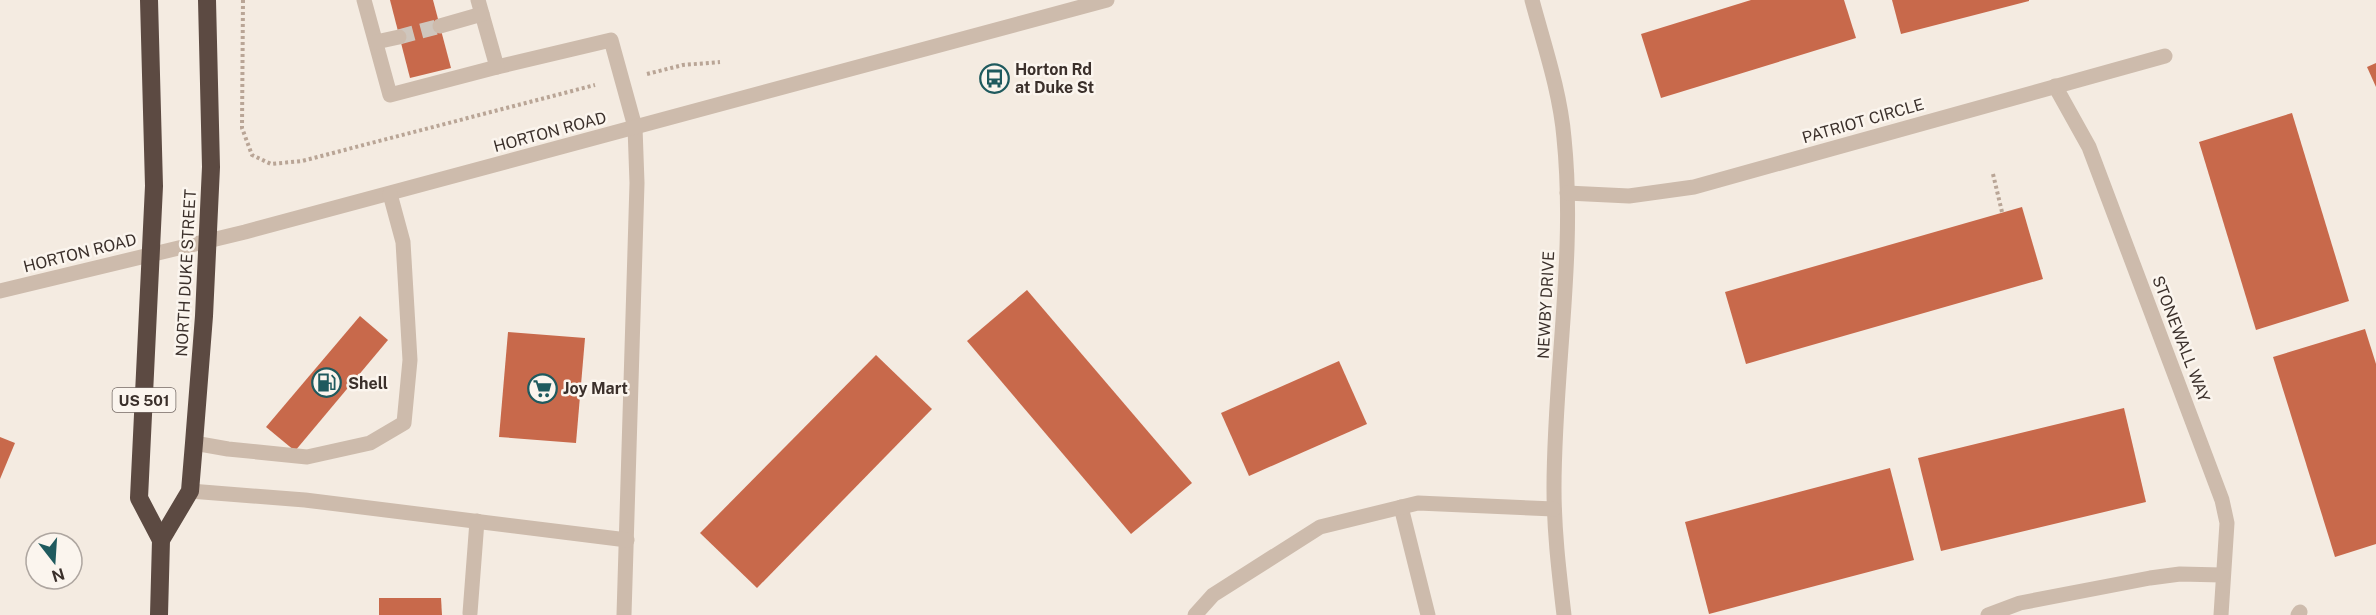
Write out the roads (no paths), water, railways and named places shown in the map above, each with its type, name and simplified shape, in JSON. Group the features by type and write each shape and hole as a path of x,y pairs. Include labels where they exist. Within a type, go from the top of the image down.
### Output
{"highway":[{"name":"NORTH DUKE STREET","path":"149,0 154,130 151,254 139,498 161,540 159,615"},
{"name":"NORTH DUKE STREET","path":"161,540 190,492 208,241 212,118 207,0"}],"street":[{"path":"364,0 390,95 611,40 635,127 637,183 624,615"},
{"name":"HORTON ROAD","path":"0,291 390,194 1107,0"},
{"name":"NEWBY DRIVE","path":"1533,0 1558,98 1564,137 1567,193 1568,244 1554,509 1555,545 1564,615"},
{"path":"440,26 480,7 497,67"},
{"path":"376,42 399,37"},
{"name":"PATRIOT CIRCLE","path":"1567,193 1629,196 1694,187 2165,56"},
{"name":"STONEWALL WAY","path":"2055,86 2089,147 2222,500 2227,523 2221,615"},
{"path":"194,442 228,449 307,457 370,443 404,423 410,360 403,242 390,194"},
{"path":"190,492 305,500 627,540"},
{"path":"1195,615 1213,595 1320,527 1418,503 1554,509"},
{"path":"1401,507 1428,615"},
{"path":"470,613 477,521"},
{"path":"1988,615 2020,603 2150,578 2180,574 2222,575"}],"tunnel":[{"path":"399,37 440,26"}],"place":[{"name":"Horton Rd at Duke St","path":"994,78"},
{"name":"Shell","path":"327,383"},
{"name":"Joy Mart","path":"542,388"}]}
